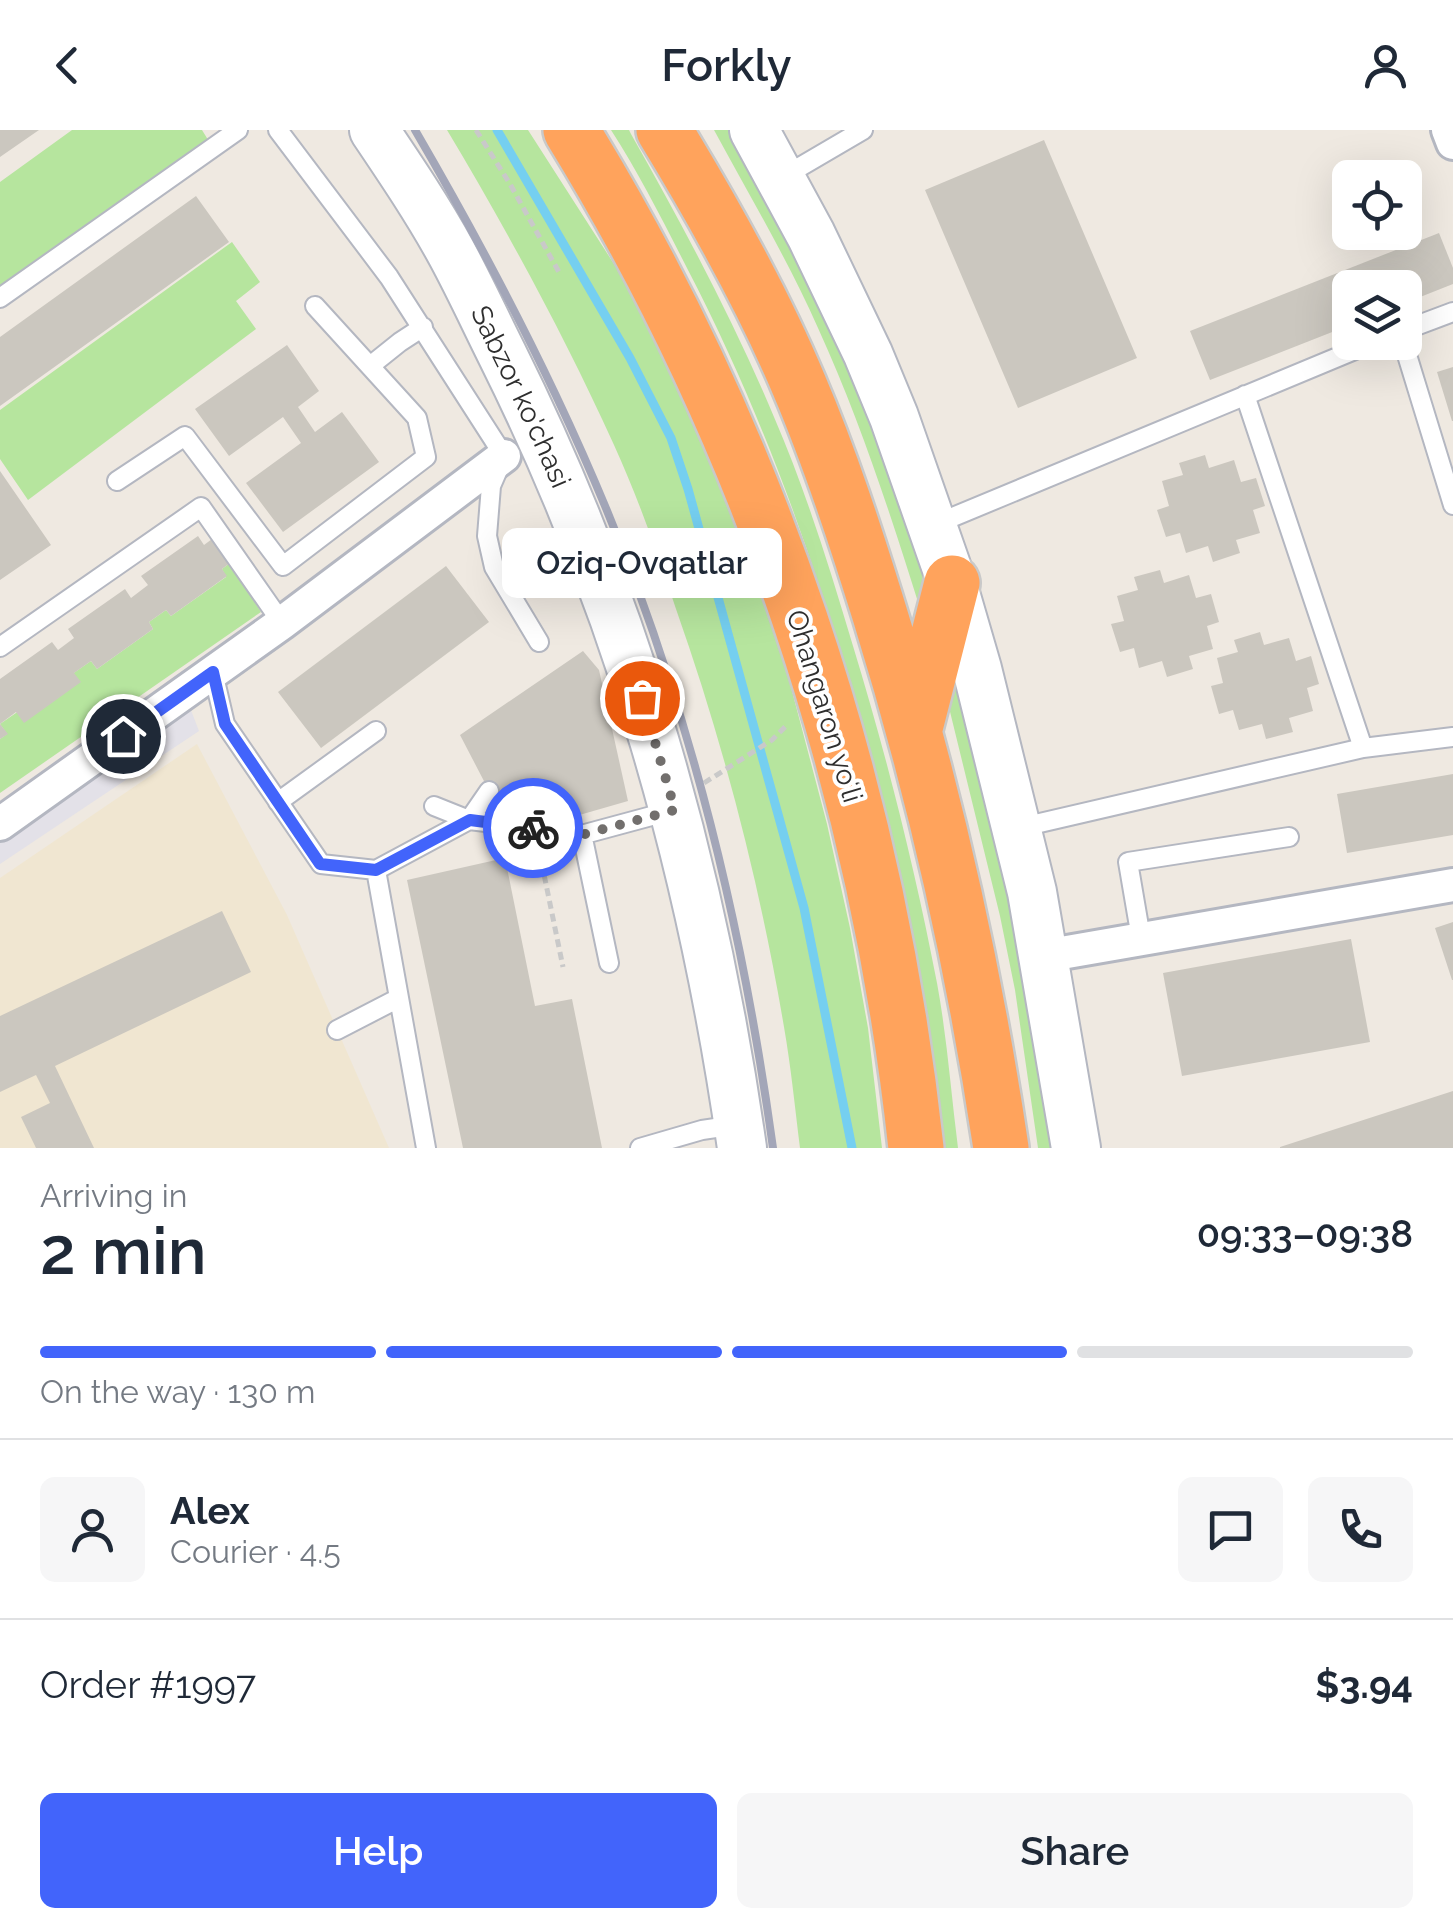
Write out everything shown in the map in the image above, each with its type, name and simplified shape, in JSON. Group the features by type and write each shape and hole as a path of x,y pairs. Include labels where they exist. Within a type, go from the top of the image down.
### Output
{"highway":[{"name":"Ohangaron yoʻli","path":"571,130 700,366 755,496 796,608 828,705 869,861 896,995 916,1148"},
{"path":"664,130 762,302 800,385 841,494 914,730 962,926 1001,1148"},
{"path":"914,730 952,582"}],"main road":[{"name":"Sabzor ko'chasi","path":"374,130 450,249 551,456 608,596 653,730 689,797 740,1136"},
{"path":"754,130 841,293 868,354 952,582 1018,828 1076,1148"}],"street":[{"path":"1448,130 1453,143"},
{"path":"0,824 282,623 504,456"},
{"path":"1044,956 1453,885"}],"lane":[{"path":"0,298 238,130"},
{"path":"278,130 357,232 423,327 504,456 491,486 487,536 494,568 539,642"},
{"path":"781,178 863,130"},
{"path":"117,481 185,436 283,566 426,456 416,418 315,306"},
{"path":"1422,324 1453,312"},
{"path":"370,366 423,327"},
{"path":"933,525 1332,360"},
{"path":"1409,360 1453,505"},
{"path":"1245,396 1363,748"},
{"path":"0,647 201,507 282,623"},
{"path":"213,672 225,724 320,864 376,870 470,820 489,791"},
{"path":"278,802 376,730"},
{"path":"1018,828 1363,748 1453,737"},
{"path":"434,806 470,820 535,828 570,838 689,797"},
{"path":"582,834 609,963"},
{"path":"1141,938 1128,862 1289,837"},
{"path":"376,870 426,1148"},
{"path":"337,1030 398,999"},
{"path":"640,1148 702,1130 740,1136"}],"path":[{"path":"476,130 560,274"},
{"path":"689,797 772,740 797,714"},
{"path":"535,828 563,967"}],"shaded area":[{"path":"184,692 199,731 0,864 0,825"},
{"path":"197,744 287,915 389,1148 0,1148 0,878"}],"green space":[{"path":"72,130 202,130 210,143 0,290 0,182"},
{"path":"447,130 528,130 623,278 723,484 787,672 827,824 868,1028 882,1148 800,1148 784,1027 752,868 710,712 662,568 623,465 576,365"},
{"path":"611,130 629,130 707,273 774,417 817,530 889,771 910,856 940,1003 958,1148 942,1148 893,845 861,721 813,569 777,467 735,368 661,217"},
{"path":"714,130 735,130 829,303 936,587 923,618 875,471 834,363 794,278"},
{"path":"232,242 260,282 236,301 256,329 28,500 0,459 0,410"},
{"path":"230,563 261,612 0,793 0,739 7,734 0,724 91,661 97,669 153,629 149,622 166,610 171,616 226,577 222,569"},
{"path":"950,660 1020,913 1059,1148 1038,1148 1000,916 943,683"}],"building":[{"path":"0,130 39,130 0,157"},
{"path":"1044,140 1137,358 1018,408 925,190"},
{"path":"196,196 229,242 0,406 0,337"},
{"path":"1439,233 1453,268 1453,284 1422,296 1422,270 1345,270 1396,250 1422,250 1422,240"},
{"path":"1332,275 1332,332 1210,380 1190,331"},
{"path":"287,345 319,391 298,407 315,432 342,412 379,462 283,532 246,483 301,443 283,417 229,456 195,409"},
{"path":"1453,367 1453,421 1452,421 1437,372"},
{"path":"1205,455 1209,468 1234,460 1241,482 1256,478 1265,506 1253,510 1260,533 1236,540 1240,553 1213,562 1208,546 1186,553 1180,533 1166,537 1157,510 1169,506 1162,481 1183,475 1179,463"},
{"path":"0,471 51,545 0,580"},
{"path":"198,536 204,545 212,539 230,563 222,569 227,576 171,616 166,610 149,622 153,629 97,669 91,661 74,673 81,682 24,723 16,712 0,724 0,679 52,642 58,650 74,638 68,629 125,589 131,598 148,585 141,576"},
{"path":"446,566 489,622 321,748 278,692"},
{"path":"1160,570 1164,583 1189,575 1196,598 1211,594 1219,622 1207,626 1213,649 1189,656 1193,669 1167,677 1162,661 1139,668 1134,648 1120,652 1111,624 1124,621 1117,596 1138,590 1134,577"},
{"path":"1260,632 1264,645 1289,638 1296,661 1311,656 1319,684 1307,688 1313,711 1289,718 1293,732 1266,739 1262,724 1239,730 1233,710 1219,714 1211,686 1223,683 1217,658 1238,652 1234,640"},
{"path":"583,651 599,670 628,801 569,818 559,790 498,808 460,735"},
{"path":"1453,774 1453,835 1347,853 1337,794"},
{"path":"505,858 535,1006 572,999 602,1148 463,1148 407,880"},
{"path":"222,911 251,972 55,1066 94,1148 36,1148 21,1117 50,1103 36,1075 0,1092 0,1016"},
{"path":"1453,922 1453,980 1452,980 1435,928"},
{"path":"1351,939 1370,1042 1182,1076 1163,973"},
{"path":"1453,1091 1453,1148 1280,1148 1280,1147"}],"waterway":[{"path":"497,130 630,358 671,438 804,908 852,1148"}],"railway":[{"path":"415,130 556,395 643,603 685,732 717,849 743,968 773,1148"}],"way so far":[{"path":"533,828 570,838 675,810 642,698"}],"place":[{"name":"Oziq-Ovqatlar","path":"642,698"}],"route":[{"path":"123,736 213,672 225,724 320,864 376,870 470,820 533,828"}]}
